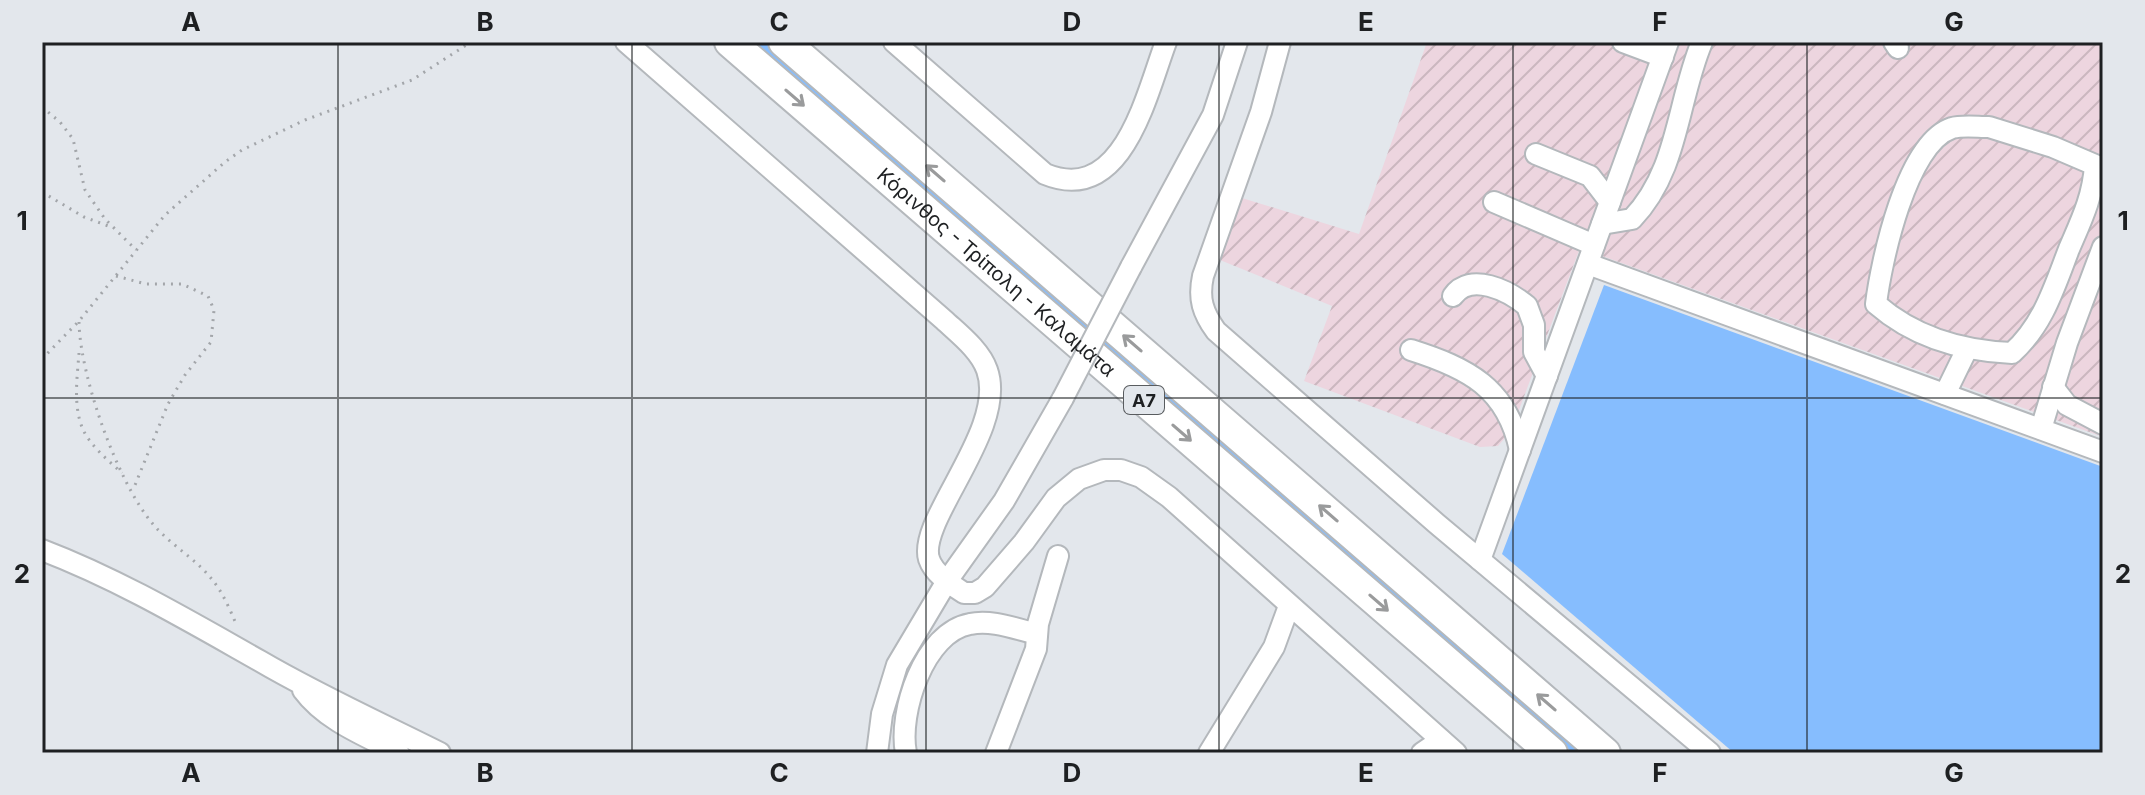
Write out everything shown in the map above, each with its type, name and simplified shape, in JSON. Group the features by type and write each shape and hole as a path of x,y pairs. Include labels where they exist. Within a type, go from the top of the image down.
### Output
{"highway":[{"name":"Κόρινθος - Τρίπολη - Καλαμάτα","path":"730,42 1552,753"},
{"name":"Κόρινθος - Τρίπολη - Καλαμάτα","path":"784,42 1605,753"}],"street":[{"path":"626,42 944,320 985,365 989,375 990,397 983,425 928,548 932,566 947,581 964,593 980,590 1024,542 1062,492 1092,473 1121,470 1141,477 1169,497 1448,746"},
{"path":"894,42 1045,174 1076,181 1093,177 1106,168 1122,148 1133,129 1166,42"},
{"path":"877,753 882,714 897,665 947,581 1004,501 1063,398 1213,115 1237,42"},
{"path":"1280,42 1261,112 1199,291 1201,306 1216,331 1480,560 1710,753"},
{"path":"1480,560 1665,49 1623,42"},
{"path":"1602,224 1632,219 1653,194 1665,169 1702,42"},
{"path":"1989,127 2053,147 2095,165 2088,206 2044,313 2028,338 2012,353 1967,349 1919,333 1888,315 1876,304 1892,224 1909,181 1932,141 1952,128 1989,127"},
{"path":"1536,154 1590,176 1610,202"},
{"path":"1494,202 1591,254 1945,394 2103,452"},
{"path":"2041,429 2067,343 2103,247"},
{"path":"1453,296 1462,286 1474,283 1498,289 1527,306 1534,325 1534,352 1547,376"},
{"path":"1945,394 1967,349"},
{"path":"1411,350 1443,360 1474,376 1492,391 1516,430 1520,450"},
{"path":"2053,387 2067,405 2103,424"},
{"path":"42,550 69,560 440,753"},
{"path":"996,753 1036,649 1037,634 1058,556"},
{"path":"1209,753 1274,647 1289,606"},
{"path":"906,753 904,721 914,683 936,646 947,634 972,623 994,624 1037,634"},
{"path":"295,679 308,697 324,711 399,753"},
{"path":"1422,753 1448,746"}],"path":[{"path":"42,359 79,321 180,199 242,150 305,120 412,80 471,42"},
{"path":"42,107 60,122 73,139 85,190 115,229 136,250"},
{"path":"42,192 84,217 115,229"},
{"path":"116,276 146,284 182,284 208,296 214,310 211,342 185,375 168,404 132,491"},
{"path":"79,321 77,410 82,428 89,440 125,476"},
{"path":"79,347 104,432 132,491 153,525 214,583 258,660"}],"shaded area":[{"path":"752,42 764,42 1586,753 1573,753"},
{"path":"1427,42 2103,42 2103,437 1580,248 1511,431 1498,446 1480,447 1304,381 1332,306 1220,260 1242,198 1359,234"},
{"path":"1604,285 2103,467 2103,753 1734,753 1502,554"}]}
